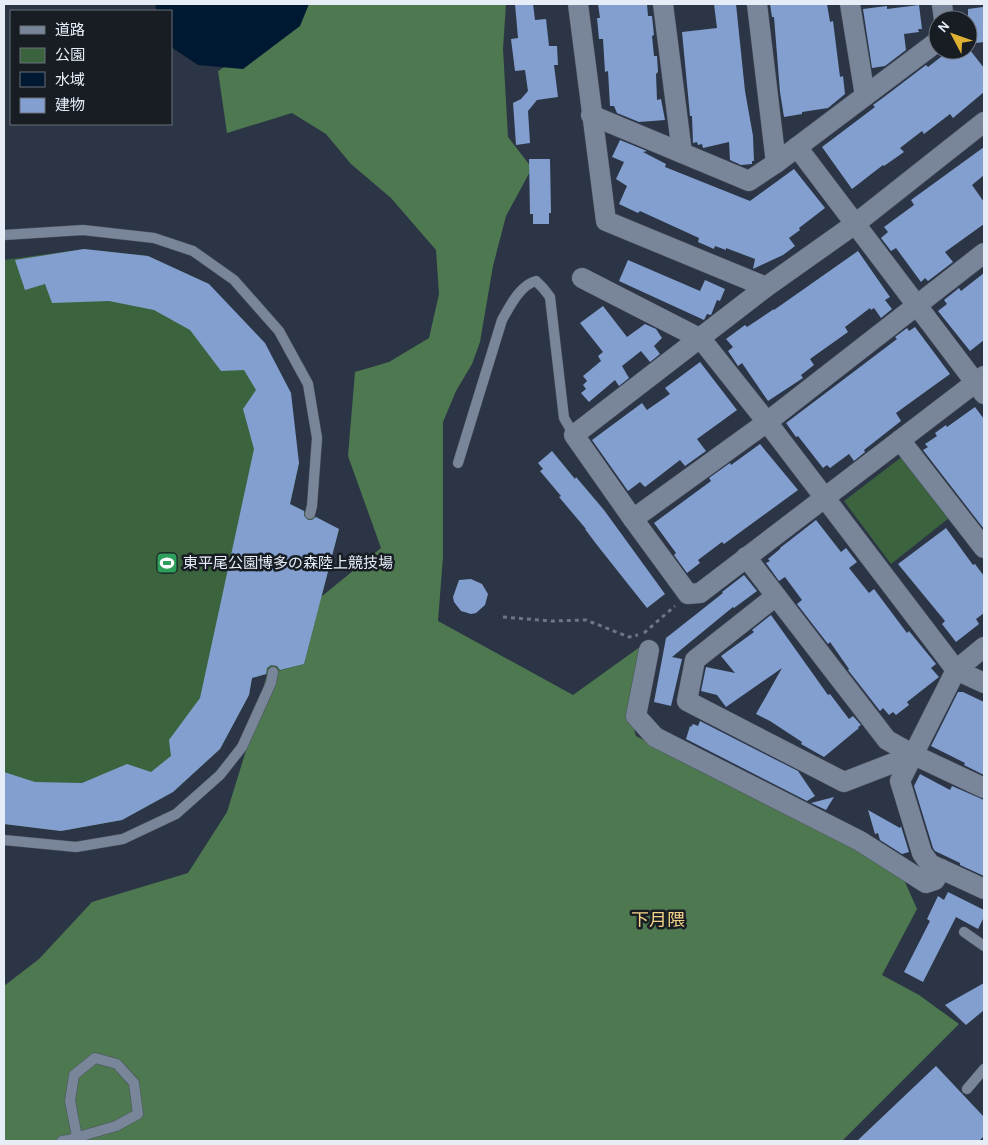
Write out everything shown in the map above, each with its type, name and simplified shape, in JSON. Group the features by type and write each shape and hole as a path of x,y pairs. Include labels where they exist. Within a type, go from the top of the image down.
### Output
{"street":[{"path":"578,4 606,221 766,287"},
{"path":"664,4 682,153"},
{"path":"757,4 776,163"},
{"path":"850,4 865,96"},
{"path":"591,115 749,181 776,163 928,49"},
{"path":"797,147 855,224 917,305 981,384 900,440 700,593 688,594 574,435 701,339 766,287 855,224 984,122"},
{"path":"633,519 767,422 984,253"},
{"path":"582,278 701,339 767,422 956,670 984,683"},
{"path":"900,440 984,548"},
{"path":"746,557 887,740 984,788"},
{"path":"776,596 694,660 687,701 844,782 914,755"},
{"path":"984,647 956,670 900,781 922,853 930,864 984,889"},
{"path":"649,650 636,716 655,736 860,841 926,883 935,880 941,869"}],"lane":[{"path":"4,234 83,230 154,238 193,251 234,280 279,331 308,384 317,438 310,514"},
{"path":"458,462 502,320 528,283 536,281 550,297 564,418 574,435"},
{"path":"4,840 76,846 123,838 176,814 220,775 242,747 271,683 274,672"},
{"path":"964,932 984,946"},
{"path":"62,1141 77,1137 116,1126 138,1114 134,1083 117,1064 95,1058 74,1075 70,1101 77,1137"},
{"path":"967,1089 984,1069"}],"path":[{"path":"503,617 551,621 586,620 629,637 642,634 688,594"}],"green space":[{"path":"295,4 506,4 503,49 508,137 532,168 506,216 493,266 480,342 472,364 456,391 443,422 443,557 438,621 573,695 644,644 630,715 636,736 824,830 902,875 917,909 882,975 919,995 959,1024 842,1141 4,1141 4,986 39,959 92,902 188,873 227,812 267,674 304,664 321,597 381,548 348,456 355,372 389,362 429,338 439,294 436,250 391,198 351,164 326,134 292,113 227,133 218,71 274,36"},
{"name":"東平尾公園博多の森陸上競技場","path":"84,249 148,256 209,284 299,463 290,504 339,529 304,664 252,678 249,695 220,749 173,792 122,820 61,831 4,824 4,260"},
{"path":"903,456 949,518 891,564 844,501"}],"water":[{"path":"155,4 309,4 300,26 243,69 198,65 172,48 172,10 157,10"}],"building":[{"path":"515,4 533,4 535,20 546,19 549,46 557,46 558,65 554,65 558,97 537,100 528,111 530,143 516,145 513,103 521,99 528,91 525,70 515,71 511,39 518,38"},
{"path":"598,4 647,4 648,16 652,16 654,56 657,56 657,100 661,99 665,120 639,122 617,113 614,106 610,106 608,71 605,72 603,39 599,39 597,18 600,18"},
{"path":"714,4 736,4 745,91 753,136 754,161 752,161 752,164 741,165 730,160 729,142 703,148 702,144 693,143 692,116 690,116 682,32 717,28"},
{"path":"770,4 827,4 830,22 833,21 840,77 843,76 845,94 828,108 784,117 774,17 772,17"},
{"path":"919,5 922,29 918,29 919,32 904,34 906,50 885,66 872,68 863,9 887,6 887,9"},
{"path":"983,7 984,42 978,43 978,10 968,9"},
{"path":"937,60 978,60 984,68 984,92 953,118 950,114 924,134 922,131 900,148 904,152 883,165 852,189 822,147 926,65 928,67"},
{"path":"620,140 647,151 643,152 666,164 665,167 750,201 794,169 825,208 789,238 795,246 783,255 753,269 755,259 726,248 726,250 715,246 714,249 698,242 699,238 640,211 638,213 619,204 627,186 616,179 624,162 612,157"},
{"path":"984,147 984,175 972,185 984,202 984,224 945,252 953,262 928,281 925,278 921,282 896,248 891,251 881,238 888,232 884,227 914,205 911,200"},
{"path":"529,159 550,159 551,213 549,213 549,224 533,224 533,214 530,214"},
{"path":"84,249 148,256 209,284 265,343 291,393 299,463 290,504 304,511 304,516 308,520 316,517 339,529 304,664 280,670 277,666 271,665 267,668 266,674 252,678 249,695 220,749 173,792 122,820 61,831 4,824 4,772 35,782 82,783 127,764 151,772 171,756 169,740 200,698 254,449 243,409 256,390 244,370 221,371 190,330 154,310 109,301 52,303 45,284 25,290 15,260"},
{"path":"858,251 890,297 885,300 892,309 881,318 874,308 871,310 870,308 845,327 848,332 810,359 814,365 801,375 803,378 768,401 742,363 738,366 728,351 733,347 726,339 745,325 747,327 774,310"},
{"path":"628,260 700,291 705,280 725,289 720,301 717,300 711,315 707,314 704,320 619,281"},
{"path":"984,273 984,340 970,351 938,311 947,304 944,300 959,288 961,291"},
{"path":"603,306 627,337 645,324 656,329 662,338 654,346 660,354 650,362 641,351 622,366 629,378 619,386 615,380 589,402 581,393 586,389 583,385 587,381 583,376 601,361 598,356 603,352 580,323"},
{"path":"915,327 950,374 896,413 901,421 864,450 865,452 854,461 849,454 830,468 827,465 823,468 786,423 897,339 895,337 907,328 909,331"},
{"path":"700,362 737,410 697,439 706,451 685,466 680,460 645,487 640,482 628,491 592,440 642,403 647,410 670,394 665,388"},
{"path":"975,407 984,419 984,529 923,450 928,447 925,444 937,436 935,433 946,425 947,427"},
{"path":"760,444 798,490 724,544 722,542 698,560 700,563 687,573 674,555 676,553 654,523 711,481 709,478"},
{"path":"552,451 604,510 665,594 647,608 540,471 543,469 538,463"},
{"path":"816,520 841,552 846,548 857,562 849,568 869,593 874,589 907,633 909,631 936,664 931,668 939,677 907,702 909,705 896,715 893,712 889,715 883,708 880,711 848,670 830,642 828,644 797,604 802,600 785,577 779,581 766,563 770,561 768,559 780,548"},
{"path":"946,528 973,565 975,564 984,576 984,613 976,619 979,624 956,642 942,624 945,621 898,564"},
{"path":"744,575 757,591 733,607 672,657 682,659 671,706 654,702 666,638"},
{"path":"471,579 482,584 488,594 485,605 476,613 471,614 461,611 454,602 453,597 459,580"},
{"path":"771,615 828,695 830,694 849,719 853,716 861,725 824,757 801,744 802,742 770,721 756,714 782,668 726,707 717,695 701,691 706,667 735,673 721,656 754,632 752,630"},
{"path":"958,692 963,692 984,702 984,775 931,746"},
{"path":"700,721 798,771 815,796 807,801 686,739 690,726 693,724 698,726"},
{"path":"920,774 950,790 952,786 984,800 984,876 960,865 960,863 935,851 933,848 914,786"},
{"path":"834,797 826,810 811,803"},
{"path":"868,810 900,828 901,826 909,852 902,854 880,840 878,833 875,834"},
{"path":"948,892 984,910 984,917 978,929 956,917 923,982 904,972 930,921 927,919 938,896 944,900"},
{"path":"984,983 984,1010 966,1025 945,1005"},
{"path":"936,1066 984,1117 984,1136 979,1141 857,1141"}],"place":[{"name":"東平尾公園博多の森陸上競技場","path":"167,563"}],"district":[{"name":"下月隈","path":"658,920"}]}
